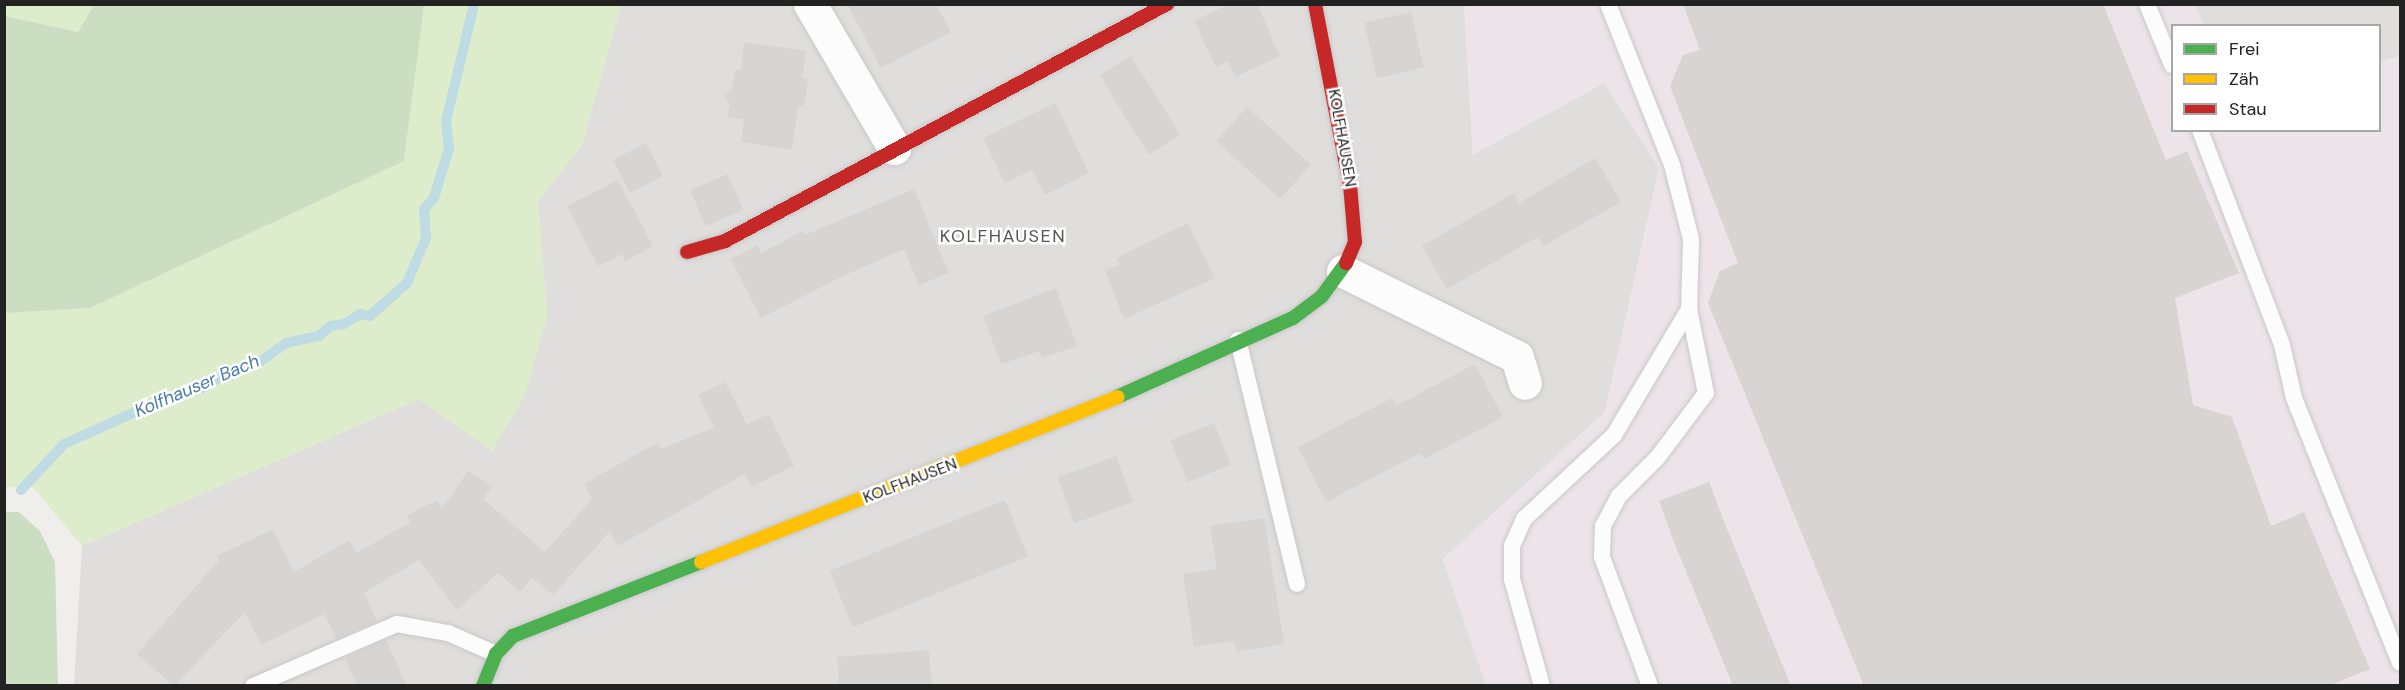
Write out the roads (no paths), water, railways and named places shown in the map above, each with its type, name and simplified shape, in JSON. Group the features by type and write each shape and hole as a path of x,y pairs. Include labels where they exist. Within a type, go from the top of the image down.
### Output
{"street":[{"path":"810,4 894,148"},
{"path":"687,252 725,241 894,148 1167,4"},
{"name":"KOLFHAUSEN","path":"483,686 496,654 513,636 1071,418 1238,340 1293,318 1322,296 1343,271 1355,242 1350,185 1315,4"},
{"path":"1343,271 1517,357 1525,383"}],"lane":[{"path":"1608,4 1672,165 1691,239 1689,309 1706,393 1658,458 1618,496 1603,526 1602,557 1650,686"},
{"path":"2147,4 2171,63"},
{"path":"2201,132 2282,345 2294,398 2400,663"},
{"path":"1542,686 1512,579 1512,546 1524,519 1614,435 1689,309"},
{"path":"1238,340 1297,584"},
{"path":"253,686 397,624 447,633 496,654"}],"waterway":[{"name":"Kolfhauser Bach","path":"21,490 64,444 144,408 205,387 224,374 257,364 286,343 319,336 330,326 344,324 360,314 370,316 407,283 426,238 424,209 434,198 449,148 446,121 474,4"}],"district":[{"name":"KOLFHAUSEN","path":"1003,236"}]}
